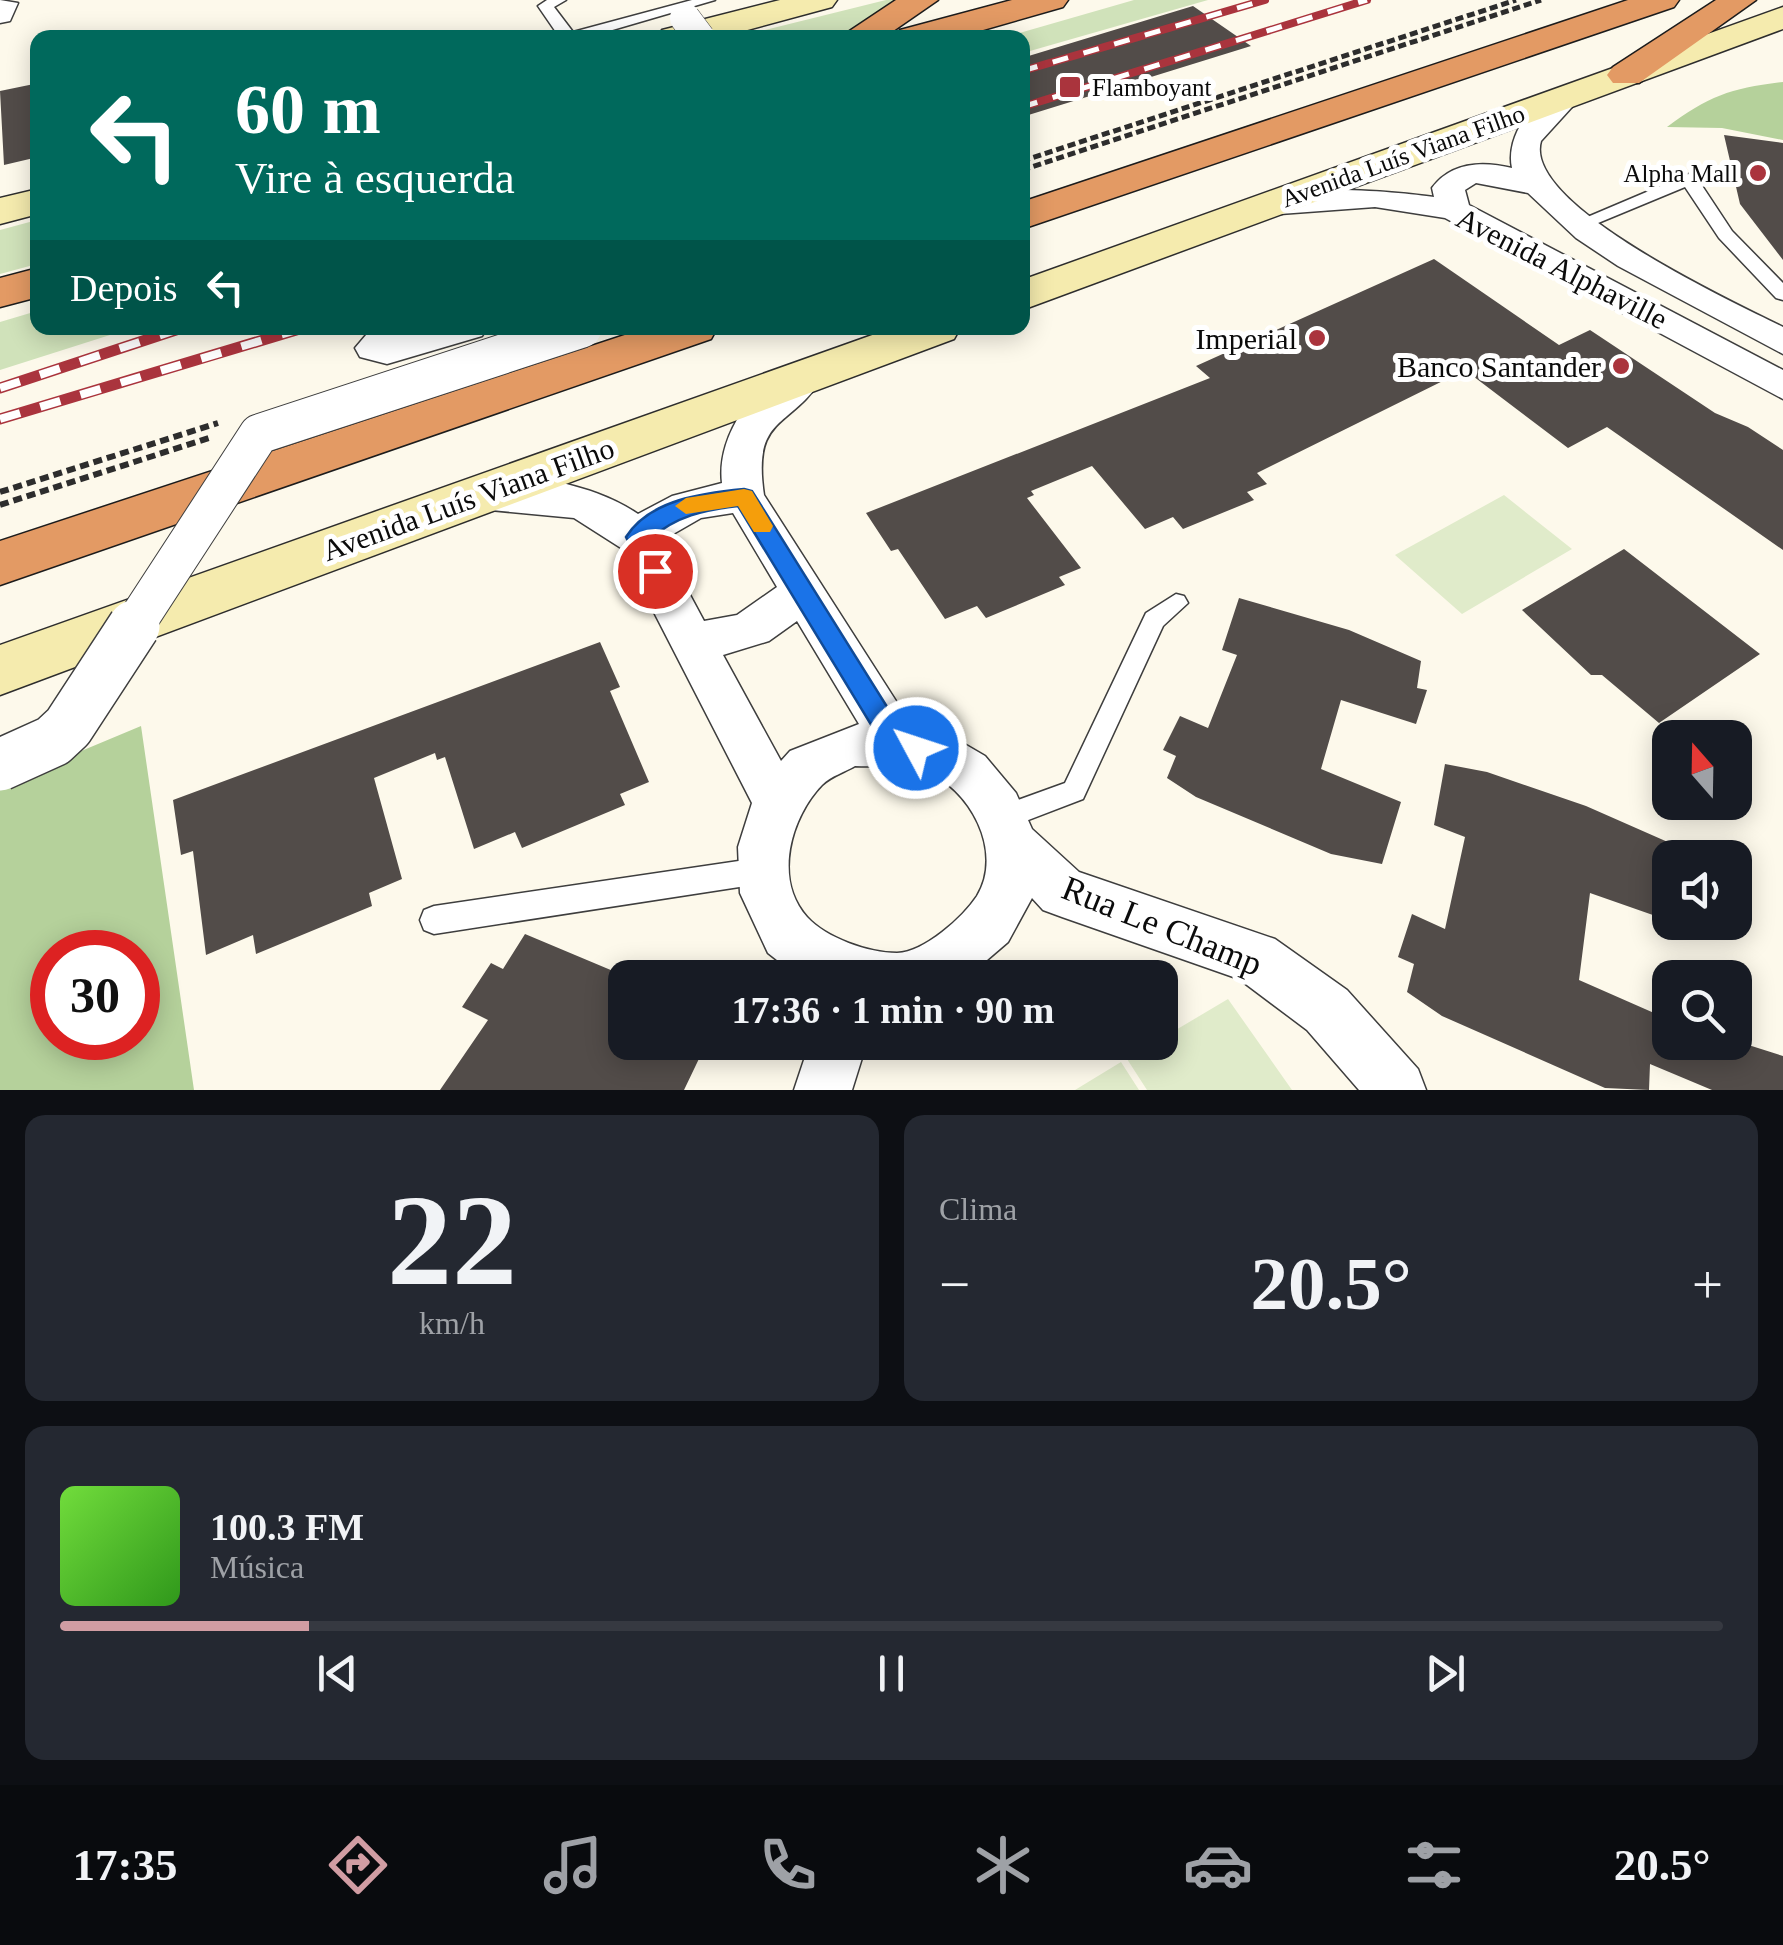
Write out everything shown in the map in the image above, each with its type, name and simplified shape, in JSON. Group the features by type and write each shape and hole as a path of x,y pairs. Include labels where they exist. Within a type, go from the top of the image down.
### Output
{"highway":[{"path":"871,30 921,0"},
{"path":"942,30 1051,0"},
{"path":"1030,213 1662,0"},
{"path":"1626,75 1739,0"},
{"path":"0,293 30,284"},
{"path":"0,563 673,335"},
{"path":"0,599 430,416"}],"main road":[{"path":"690,30 820,0"},
{"name":"Avenida Luís Viana Filho","path":"1030,293 1783,17"},
{"path":"0,211 30,203"},
{"name":"Avenida Luís Viana Filho","path":"0,670 917,335"}],"street":[{"path":"0,15 5,3 1,0"},
{"name":"Avenida Alphaville","path":"1567,96 1532,130 1523,148 1524,163 1534,184 1580,224 1668,280 1783,342"},
{"path":"1454,210 1448,188 1456,179 1471,174 1490,172 1534,184"},
{"name":"Avenida Alphaville","path":"1268,205 1375,197 1454,210 1783,386"},
{"path":"388,335 372,348 387,352 445,335"},
{"path":"0,765 53,741 68,727 259,434 561,335"},
{"path":"804,377 752,424 740,450 744,497 896,743 841,751 794,780 776,801 762,834 759,870 768,907 790,939 817,960"},
{"path":"480,494 574,500 610,514 637,537 776,801"},
{"path":"637,537 673,510 721,498 744,497"},
{"path":"692,640 724,639 756,628 784,610 802,588"},
{"name":"Rua Le Champ","path":"896,743 937,752 972,774 998,806 1007,831 1062,892 1256,958 1327,1010 1397,1090"},
{"path":"0,789 52,766 59,746"},
{"path":"951,960 974,944 998,914 1011,880 1007,831"},
{"path":"823,1090 833,1060"}],"lane":[{"path":"559,0 545,6 563,30"},
{"path":"594,30 708,0"},
{"path":"1580,224 1690,179 1725,234 1783,294"},
{"path":"1007,831 1074,791 1154,620 1176,604"},
{"path":"434,920 759,870"}],"path":[{"path":"1030,158 1516,0"},
{"path":"1030,167 1542,0"}],"green space":[{"path":"886,0 902,0 852,30 765,30"},
{"path":"1134,0 1208,0 1030,51 1030,30"},
{"path":"1783,82 1783,140 1722,128 1667,127 1721,95"},
{"path":"30,222 30,266 0,274 0,230"},
{"path":"30,313 30,335 110,335 0,370 0,322"},
{"path":"1504,495 1572,549 1462,614 1395,555"},
{"path":"141,726 194,1090 0,1090 0,785"},
{"path":"1228,999 1292,1090 1147,1090 1128,1060 1178,1060 1178,1029"},
{"path":"1121,1062 1139,1090 1075,1090"}],"building":[{"name":"Flamboyant","path":"1193,6 1251,46 1030,115 1030,56"},
{"path":"30,85 30,159 4,165 0,91"},
{"name":"Alpha Mall","path":"1724,135 1783,143 1783,260 1740,204"},
{"path":"1434,259 1559,345 1590,330 1715,413 1748,427 1783,450 1783,550 1607,427 1568,448 1465,370 1257,473 1267,484 1247,492 1254,500 1183,529 1173,517 1145,529 1092,466 1031,491 1034,495 1027,498 1081,568 1059,577 1065,585 986,618 977,606 945,619 898,549 891,551 866,513 1210,378 1196,366"},
{"path":"1624,549 1760,654 1663,720 1655,720 1602,675 1591,675 1522,610"},
{"path":"1239,598 1349,630 1421,661 1417,688 1427,690 1416,724 1341,700 1321,769 1401,802 1382,864 1331,854 1196,797 1167,778 1176,756 1163,750 1180,716 1208,728 1237,655 1222,650"},
{"path":"600,642 620,687 610,691 649,782 620,794 625,805 522,848 515,832 474,849 445,757 437,760 435,753 374,778 402,879 369,893 372,906 256,954 253,935 206,955 193,851 181,855 173,800"},
{"path":"1445,764 1487,772 1586,806 1663,840 1652,840 1652,915 1590,893 1579,980 1652,1012 1652,1060 1752,1060 1752,1046 1783,1056 1783,1090 1712,1090 1650,1064 1649,1090 1605,1088 1442,1016 1407,992 1414,964 1398,957 1412,914 1445,929 1465,837 1434,825"},
{"path":"525,934 608,969 608,1060 698,1060 684,1090 440,1090 488,1020 462,1007 491,963 503,969"}],"railway":[{"path":"1030,69 1265,0"},
{"path":"1030,105 1367,0"},
{"path":"0,388 161,335"},
{"path":"0,419 280,335"}],"slow traffic":[{"path":"686,506 744,497 762,526"}],"place":[{"name":"Flamboyant","path":"1070,87"},
{"name":"Alpha Mall","path":"1758,173"},
{"name":"Imperial","path":"1317,338"},
{"name":"Banco Santander","path":"1621,366"}],"route":[{"path":"655,571 637,537 654,522 695,502 744,497 896,743 916,748"}]}
